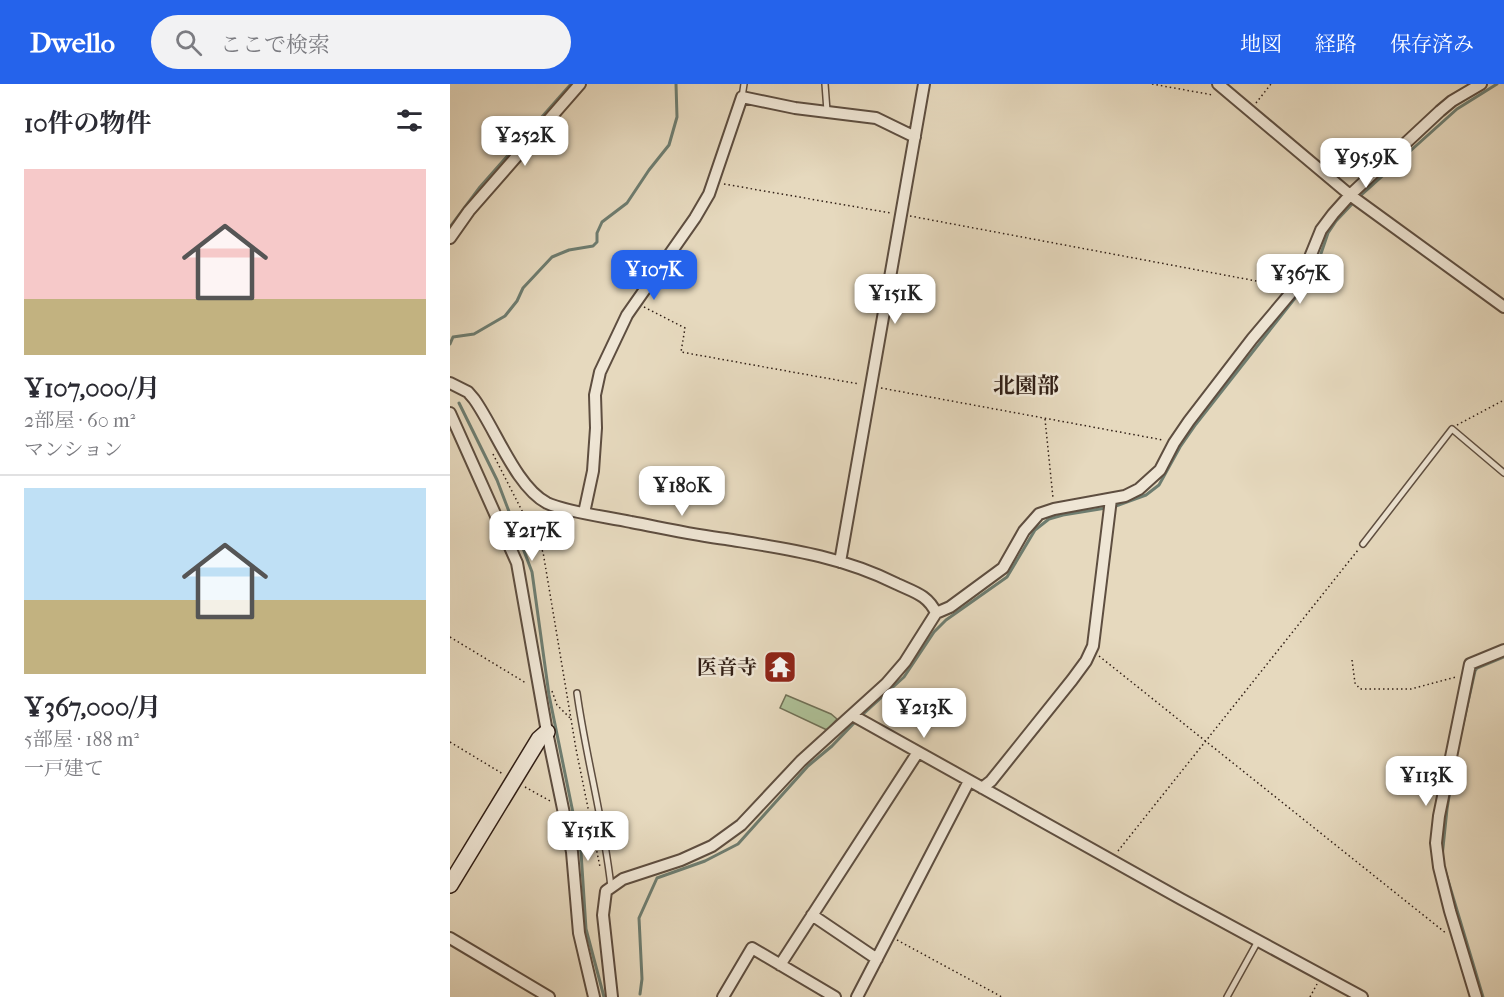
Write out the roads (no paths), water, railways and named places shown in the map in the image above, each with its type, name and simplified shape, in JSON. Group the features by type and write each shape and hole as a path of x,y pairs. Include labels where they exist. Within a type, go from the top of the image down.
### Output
{"street":[{"path":"450,237 469,211 580,84"},
{"path":"840,562 924,84"},
{"path":"1218,84 1350,195 1504,307"},
{"path":"612,997 603,915 606,891 622,879 681,860 712,846 741,825 801,762 886,684 905,662 936,613 950,607 995,576 1009,560 1029,524 1039,514 1054,508 1125,496 1139,489 1160,470 1174,443 1252,339 1296,288 1305,273 1321,230 1350,195 1440,111 1481,84"},
{"path":"584,513 593,471 596,428 595,395 600,372 627,315 695,219 714,182 742,97 795,108 876,118 915,137"},
{"path":"450,383 468,392 474,399 522,481 532,494 548,503 584,513 724,539 788,548 840,562 874,572 922,596 931,602 936,613"},
{"path":"450,413 517,562 538,686 572,852 579,933 594,997"},
{"path":"982,788 991,781 1072,680 1092,649 1111,499"},
{"path":"1476,997 1439,867 1436,843 1439,816 1470,664 1504,650"},
{"path":"852,715 1362,997"},
{"path":"450,885 539,739 547,732"},
{"path":"780,964 918,752"},
{"path":"857,997 969,781"},
{"path":"812,915 877,959"},
{"path":"450,939 549,997"},
{"path":"723,997 752,948 835,997"}],"lane":[{"path":"742,97 744,84"},
{"path":"825,84 828,111"},
{"path":"1363,544 1452,429 1504,473"},
{"path":"577,693 611,887"},
{"path":"1227,997 1258,941"}],"waterway":[{"path":"450,227 480,187 571,84"},
{"path":"450,344 453,337 474,334 505,316 517,301 523,288 552,257 569,250 593,246 597,242 597,233 602,222 627,203 669,145 677,117 676,84"},
{"path":"1359,197 1457,109 1497,84"},
{"path":"1113,507 1146,495 1159,485 1196,424 1314,274 1328,233 1354,202"},
{"path":"459,403 497,480 532,572 549,695 581,852 586,929 604,997"},
{"path":"861,716 904,677 934,632 946,620 1007,577 1035,530 1049,519 1106,508"},
{"path":"1461,733 1475,671 1477,668 1504,657"},
{"path":"640,994 642,979 639,918 657,878 705,861 738,844 808,766 832,746 856,721"},
{"path":"1442,857 1452,778"},
{"path":"1444,867 1483,997"}],"place":[{"name":"医音寺","path":"780,667"}],"district":[{"name":"北園部","path":"1026,385"}]}
